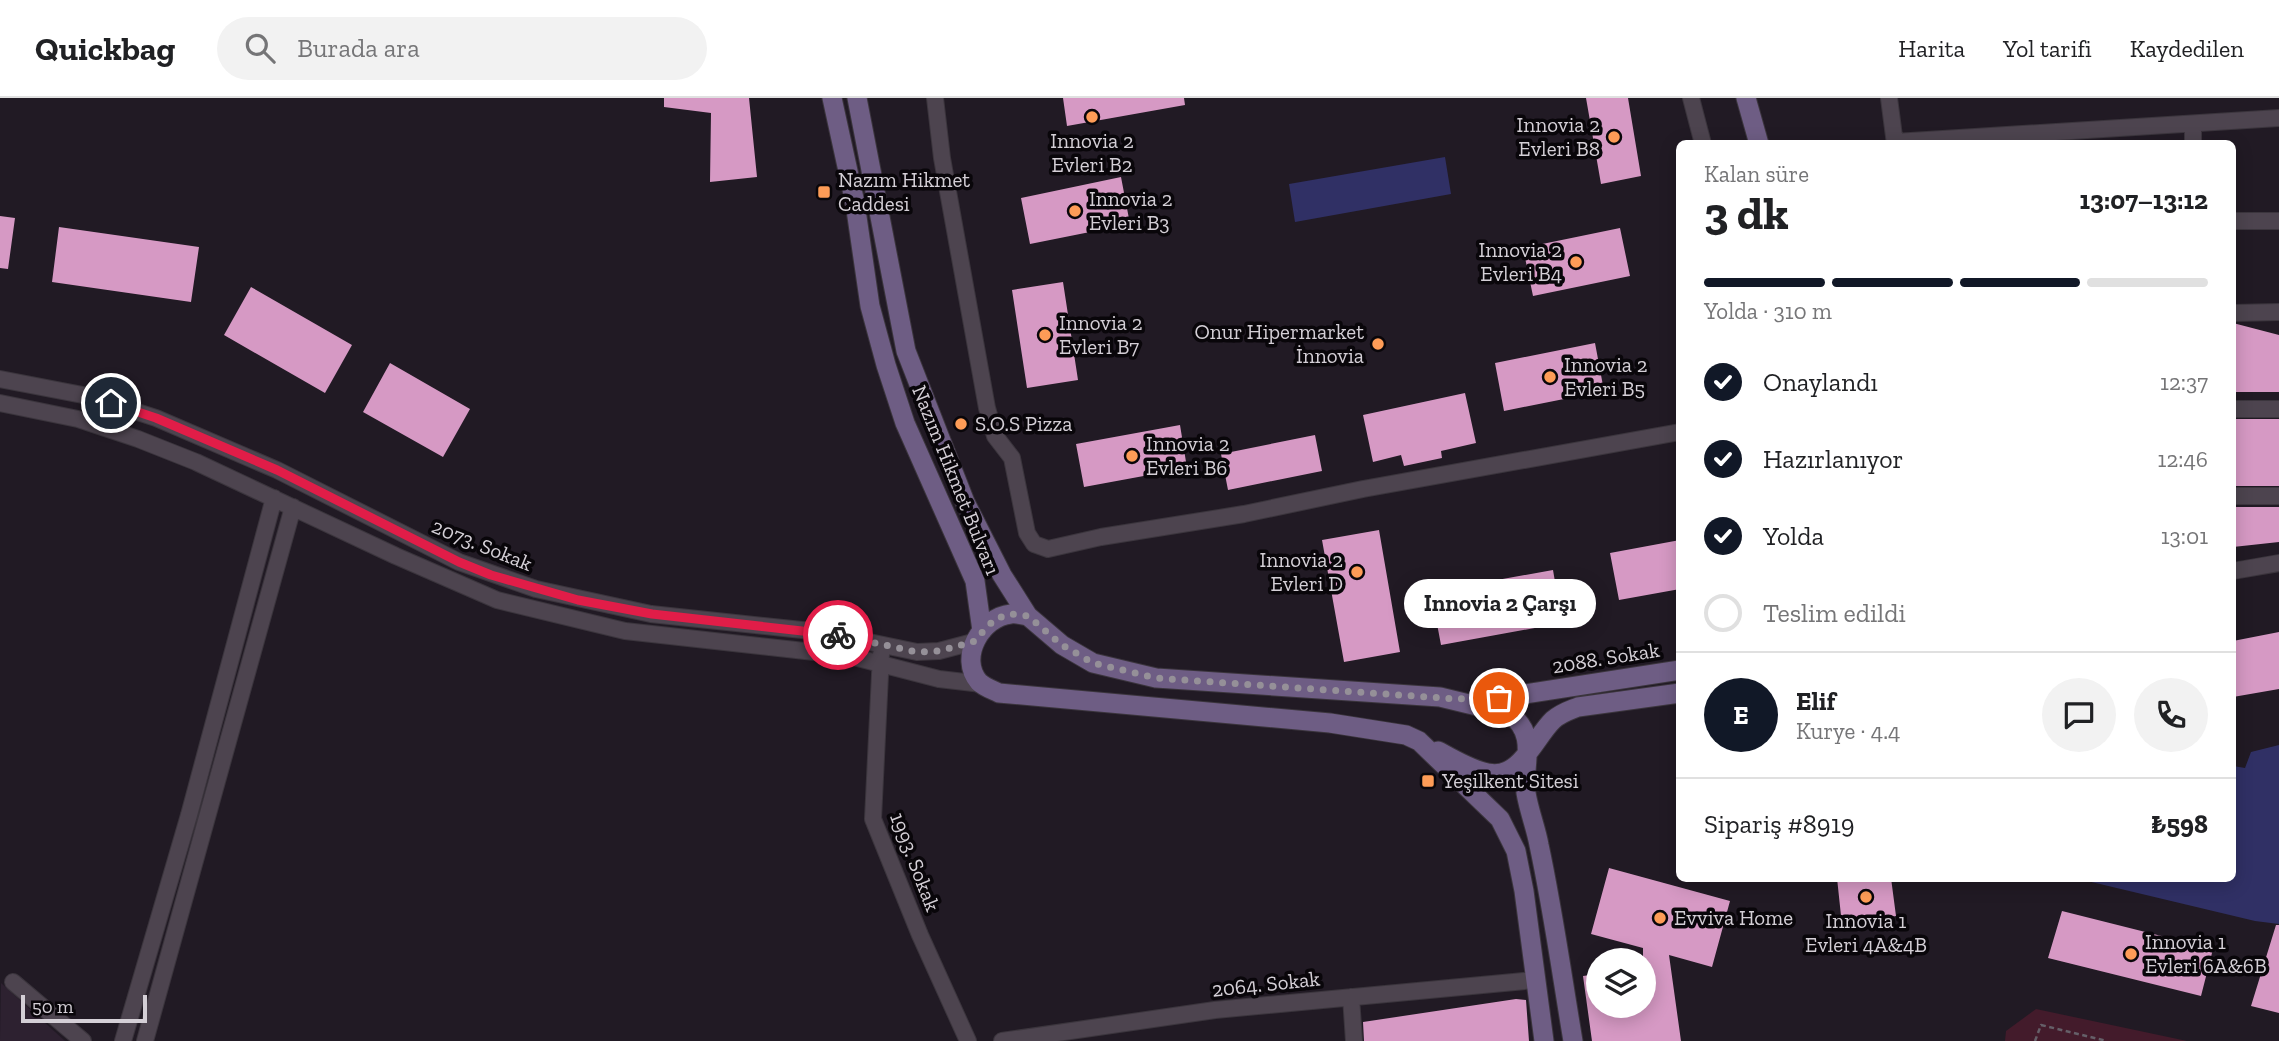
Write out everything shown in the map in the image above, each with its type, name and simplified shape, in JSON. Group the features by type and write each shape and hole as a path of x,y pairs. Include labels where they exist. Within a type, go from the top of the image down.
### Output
{"main road":[{"name":"Nazım Hikmet Bulvarı","path":"832,98 855,203 870,306 886,365 905,423 975,581 978,636 971,666 982,684"},
{"name":"Nazım Hikmet Bulvarı","path":"858,98 906,351 965,502 1002,575 1028,616 1062,645 1093,663 1156,678 1456,699 1510,714 1520,721 1526,731 1525,790 1539,844 1573,1041"},
{"path":"1746,98 1758,140"},
{"path":"978,636 995,619 1010,614 1028,616"},
{"name":"2088. Sokak","path":"1456,699 1499,698 1676,671"},
{"path":"982,684 999,693 1330,723 1406,735 1470,767 1491,774 1509,770 1563,712 1577,707 1676,694"},
{"path":"1419,741 1500,819 1516,851 1544,1041"}],"street":[{"path":"935,98 940,142 987,408 995,436 1012,458 1027,533 1034,544 1048,549 1101,537 1244,514 1376,486 1676,433"},
{"path":"1691,98 1702,140"},
{"path":"1889,98 1895,140"},
{"path":"1942,140 2279,118"},
{"path":"2193,124 2193,140"},
{"path":"2236,221 2279,221"},
{"path":"2236,313 2279,312"},
{"name":"2073. Sokak","path":"0,379 88,396 156,418 277,470 459,562 536,589 652,614 821,632 917,652 939,651 978,636"},
{"name":"2073. Sokak","path":"0,403 78,419 138,439 196,462 460,586 497,600 625,631 842,655 880,662 939,679 982,684"},
{"path":"2236,409 2279,409"},
{"path":"2236,496 2279,496"},
{"path":"123,1041 189,815 274,498"},
{"path":"145,1041 293,507"},
{"path":"2236,570 2279,563"},
{"name":"1993. Sokak","path":"881,645 873,819 920,935 968,1041"},
{"name":"2064. Sokak","path":"1002,1041 1215,1010 1535,979"},
{"path":"13,982 83,1041"},
{"path":"1351,997 1354,1041"}],"path":[{"path":"2035,1041 2041,1025 2107,1041"}],"shaded area":[{"path":"1445,157 1451,194 1295,222 1289,184"},
{"path":"2279,745 2279,924 2255,921 2092,882 2236,882 2236,766 2245,768 2251,752"},
{"path":"1,983 65,1041 0,1041"},
{"path":"2036,1009 2187,1041 2005,1041 2006,1031"}],"building":[{"path":"664,98 749,98 757,177 710,182 711,113 664,107"},
{"name":"Innovia 2 Evleri B2","path":"1063,98 1184,98 1185,105 1067,126"},
{"name":"Innovia 2 Evleri B8","path":"1586,98 1628,98 1641,176 1601,184"},
{"name":"Innovia 2 Evleri B3","path":"1121,177 1130,224 1030,244 1021,198"},
{"path":"0,216 15,218 8,269 0,268"},
{"path":"59,227 199,247 191,302 52,282"},
{"name":"Innovia 2 Evleri B4","path":"1620,228 1630,276 1533,296 1523,248"},
{"name":"Innovia 2 Evleri B7","path":"1063,282 1078,380 1027,388 1012,290"},
{"path":"251,287 352,345 325,393 224,335"},
{"path":"2236,324 2279,335 2279,392 2236,392"},
{"name":"Innovia 2 Evleri B5","path":"1595,343 1604,391 1504,411 1495,363"},
{"path":"390,363 470,409 443,457 363,412"},
{"path":"1465,393 1476,443 1441,451 1442,458 1404,466 1401,455 1373,462 1363,415"},
{"path":"2236,419 2279,419 2279,486 2236,486"},
{"name":"Innovia 2 Evleri B6","path":"1180,425 1187,468 1084,487 1076,444"},
{"path":"1315,435 1322,471 1228,490 1221,454"},
{"path":"2236,507 2279,507 2279,542 2236,547"},
{"name":"Innovia 2 Evleri D","path":"1379,530 1400,652 1344,662 1322,540"},
{"path":"1676,541 1676,590 1619,600 1610,553"},
{"path":"1553,570 1562,623 1441,645 1431,592"},
{"path":"2279,632 2279,689 2236,696 2236,640"},
{"name":"Evviva Home","path":"1609,868 1730,901 1712,967 1669,955 1681,1041 1592,1041 1589,1018 1656,1018 1656,948 1643,948 1591,934"},
{"name":"Innovia 1 Evleri 4A&4B","path":"1837,882 1892,882 1896,916 1842,925"},
{"name":"Innovia 1 Evleri 6A&6B","path":"2062,911 2213,949 2201,996 2048,958"},
{"path":"2276,925 2279,925 2279,1013 2251,1006"},
{"name":"Evviva Home","path":"1583,976 1586,976 1586,998"},
{"path":"1516,999 1526,1000 1529,1041 1364,1041 1363,1022"}],"way so far":[{"path":"838,635 897,649 939,651 973,642 995,619 1010,614 1028,616 1062,645 1093,663 1156,678 1456,699 1499,698"}],"place":[{"name":"Innovia 2 Evleri B2","path":"1092,117"},
{"name":"Innovia 2 Evleri B8","path":"1614,137"},
{"name":"Nazım Hikmet Caddesi","path":"824,192"},
{"name":"Innovia 2 Evleri B3","path":"1075,211"},
{"name":"Innovia 2 Evleri B4","path":"1576,262"},
{"name":"Innovia 2 Evleri B7","path":"1045,335"},
{"name":"Onur Hipermarket İnnovia","path":"1378,344"},
{"name":"Innovia 2 Evleri B5","path":"1550,377"},
{"name":"S.O.S Pizza","path":"961,424"},
{"name":"Innovia 2 Evleri B6","path":"1132,456"},
{"name":"Innovia 2 Evleri D","path":"1357,572"},
{"name":"Innovia 2 Çarşı","path":"1499,698"},
{"name":"Yeşilkent Sitesi","path":"1428,781"},
{"name":"Innovia 1 Evleri 4A&4B","path":"1866,897"},
{"name":"Evviva Home","path":"1660,918"},
{"name":"Innovia 1 Evleri 6A&6B","path":"2131,954"}],"route":[{"path":"111,403 156,418 277,470 459,562 491,575 578,600 652,614 838,635"}]}
